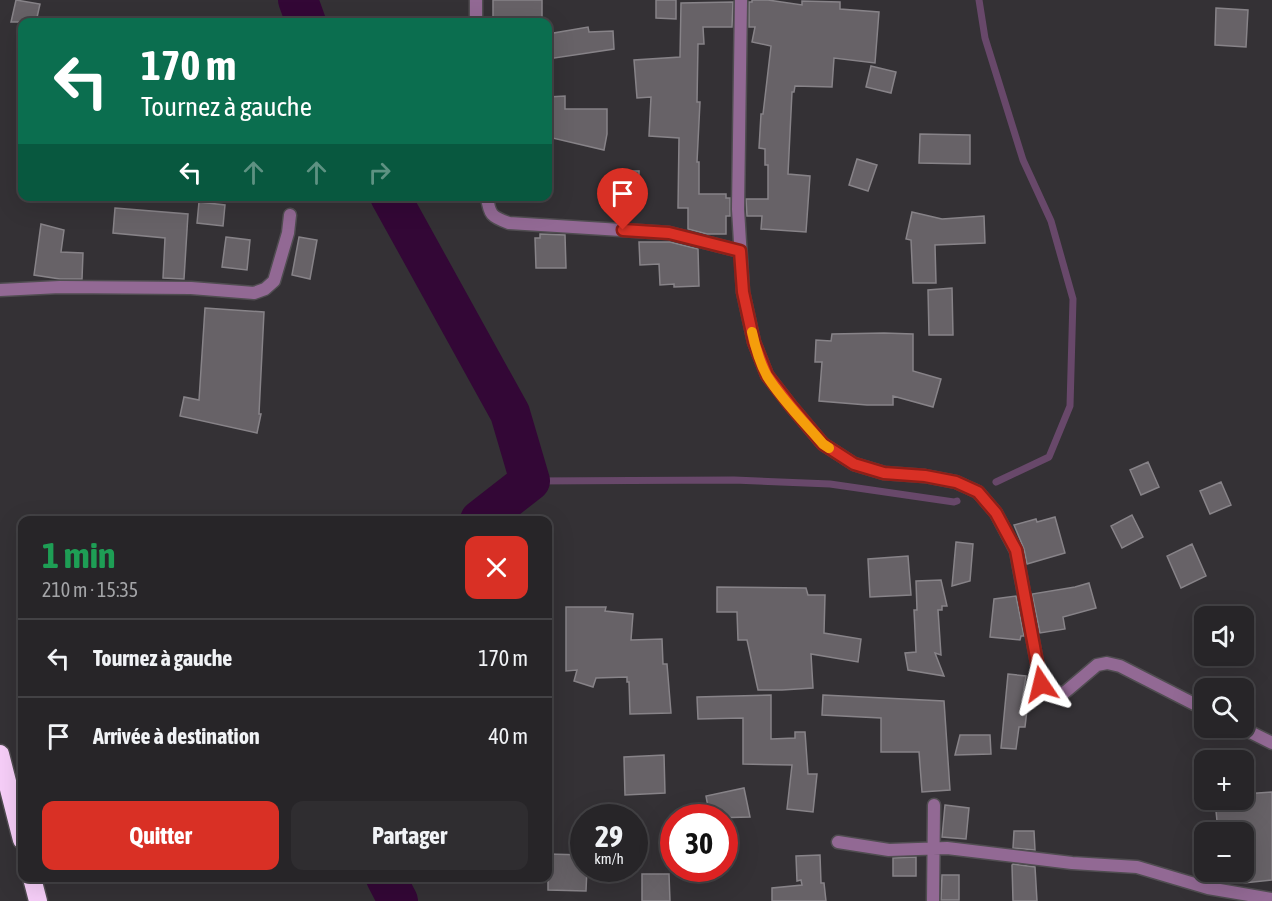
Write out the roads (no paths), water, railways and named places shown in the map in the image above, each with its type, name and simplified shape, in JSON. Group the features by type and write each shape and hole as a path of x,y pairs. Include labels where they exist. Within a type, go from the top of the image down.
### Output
{"highway":[{"path":"0,754 18,824"},
{"path":"33,882 38,901"}],"street":[{"path":"476,0 476,18"},
{"path":"741,0 738,209 740,251 743,292 754,342 767,375 823,444 854,464 884,473 925,476 956,482 978,492 996,513 1016,550 1041,684 1046,690 1064,693 1097,665 1107,663 1120,666 1194,704"},
{"path":"487,201 488,209 492,215 509,223 669,233 740,251"},
{"path":"0,290 60,287 191,288 254,293 265,289 274,281 288,233 290,215"},
{"path":"1254,734 1272,743"},
{"path":"933,901 934,805"},
{"path":"838,842 890,850 947,848 1072,863 1137,867 1208,888 1272,899"}],"waterway":[{"path":"298,0 305,18"},
{"path":"979,0 985,38 1023,160 1051,221 1073,299 1070,406 1049,457 996,482"},
{"path":"393,201 510,413 530,481 485,516"},
{"path":"530,481 734,480 830,484 957,501"},
{"path":"388,882 398,901"}]}
